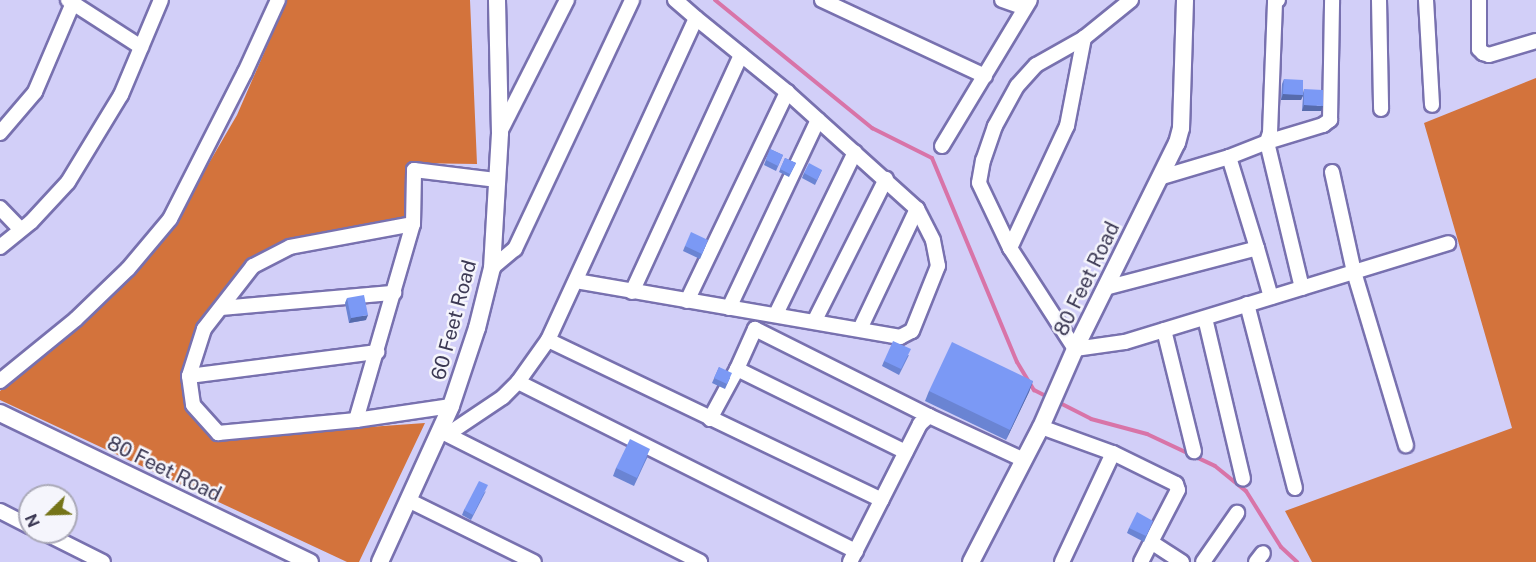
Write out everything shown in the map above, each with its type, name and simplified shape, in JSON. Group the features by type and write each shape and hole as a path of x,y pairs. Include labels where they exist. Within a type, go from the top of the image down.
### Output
{"street":[{"path":"0,381 91,305 128,269 170,219 246,72 278,0"},
{"name":"60 Feet Road","path":"380,562 445,433 451,406 477,328 492,268 500,133 497,0"},
{"path":"500,133 567,0"},
{"path":"492,268 515,249 632,0"},
{"path":"576,281 729,308 815,320 900,337 912,331 938,266 933,240 917,209 787,92 675,0"},
{"path":"822,0 985,76"},
{"path":"942,146 1027,4 1002,0"},
{"path":"1131,0 1084,38 1036,65 1017,86 995,126 983,159 980,183 1010,248 1075,349 1125,342 1448,243"},
{"name":"80 Feet Road","path":"971,562 1041,427 1075,349 1162,177 1181,128 1185,0"},
{"path":"1276,0 1270,133 1267,142 1302,288"},
{"path":"1162,177 1258,148 1267,142 1323,125 1330,120 1332,0"},
{"path":"1379,0 1381,109"},
{"path":"1426,0 1432,105"},
{"path":"0,247 21,230 68,182 121,95 158,1"},
{"path":"1482,1 1479,49 1483,53 1489,55 1536,41"},
{"path":"0,133 35,92 71,2 141,47"},
{"path":"445,433 493,404 518,382 548,340 696,18"},
{"path":"1010,248 1067,126 1084,38"},
{"path":"632,292 741,56"},
{"path":"687,301 787,92"},
{"path":"729,308 818,120"},
{"path":"776,314 855,152"},
{"path":"1230,157 1271,297"},
{"path":"356,420 413,224 414,170 497,180"},
{"path":"1332,172 1353,272 1407,445"},
{"path":"815,320 886,179"},
{"path":"0,208 21,230"},
{"path":"860,329 917,209"},
{"path":"413,224 290,247 253,266 204,329 189,376 193,405 218,434 356,420 451,406"},
{"path":"1105,288 1257,248"},
{"path":"221,308 394,293"},
{"path":"1247,304 1295,488"},
{"path":"1204,318 1243,479"},
{"path":"710,419 755,329 929,416 1024,460"},
{"path":"1164,330 1194,451"},
{"path":"548,340 882,500"},
{"path":"189,376 377,352"},
{"path":"737,369 906,452"},
{"path":"518,382 853,556 920,424 929,416"},
{"name":"80 Feet Road","path":"0,413 310,562"},
{"path":"1041,427 1113,453 1176,483 1178,490 1141,562"},
{"path":"445,433 700,562"},
{"path":"1062,562 1113,453"},
{"path":"410,501 534,562"},
{"path":"0,511 18,520"},
{"path":"1203,562 1237,513"},
{"path":"1151,542 1182,562"},
{"path":"67,544 103,562"}],"shaded area":[{"path":"287,0 470,0 477,164 408,163 407,221 249,265 209,316 185,389 193,416 217,438 425,423 359,562 347,562 0,400 0,391 88,320 167,235 237,115"},
{"path":"1536,78 1536,562 1312,562 1285,511 1512,428 1424,123"}],"building":[{"path":"1284,79 1303,80 1303,95 1283,94"},
{"path":"1304,89 1323,90 1323,106 1304,105"},
{"path":"770,149 783,155 778,166 766,160"},
{"path":"785,158 796,163 790,174 780,169"},
{"path":"809,163 822,170 817,180 804,173"},
{"path":"691,232 708,240 702,254 685,246"},
{"path":"364,295 368,315 351,318 347,298"},
{"path":"893,341 911,349 901,369 884,361"},
{"path":"952,342 1033,381 1010,430 929,391"},
{"path":"719,367 732,373 727,384 714,378"},
{"path":"630,439 650,449 637,478 616,468"},
{"path":"479,481 488,485 473,515 464,510"},
{"path":"1137,512 1153,521 1146,536 1129,528"}],"waterway":[{"path":"715,0 872,128 932,158 1017,362 1034,390 1048,397"},
{"path":"1058,402 1091,419 1147,434 1215,466 1246,491 1281,547 1297,562"}]}
